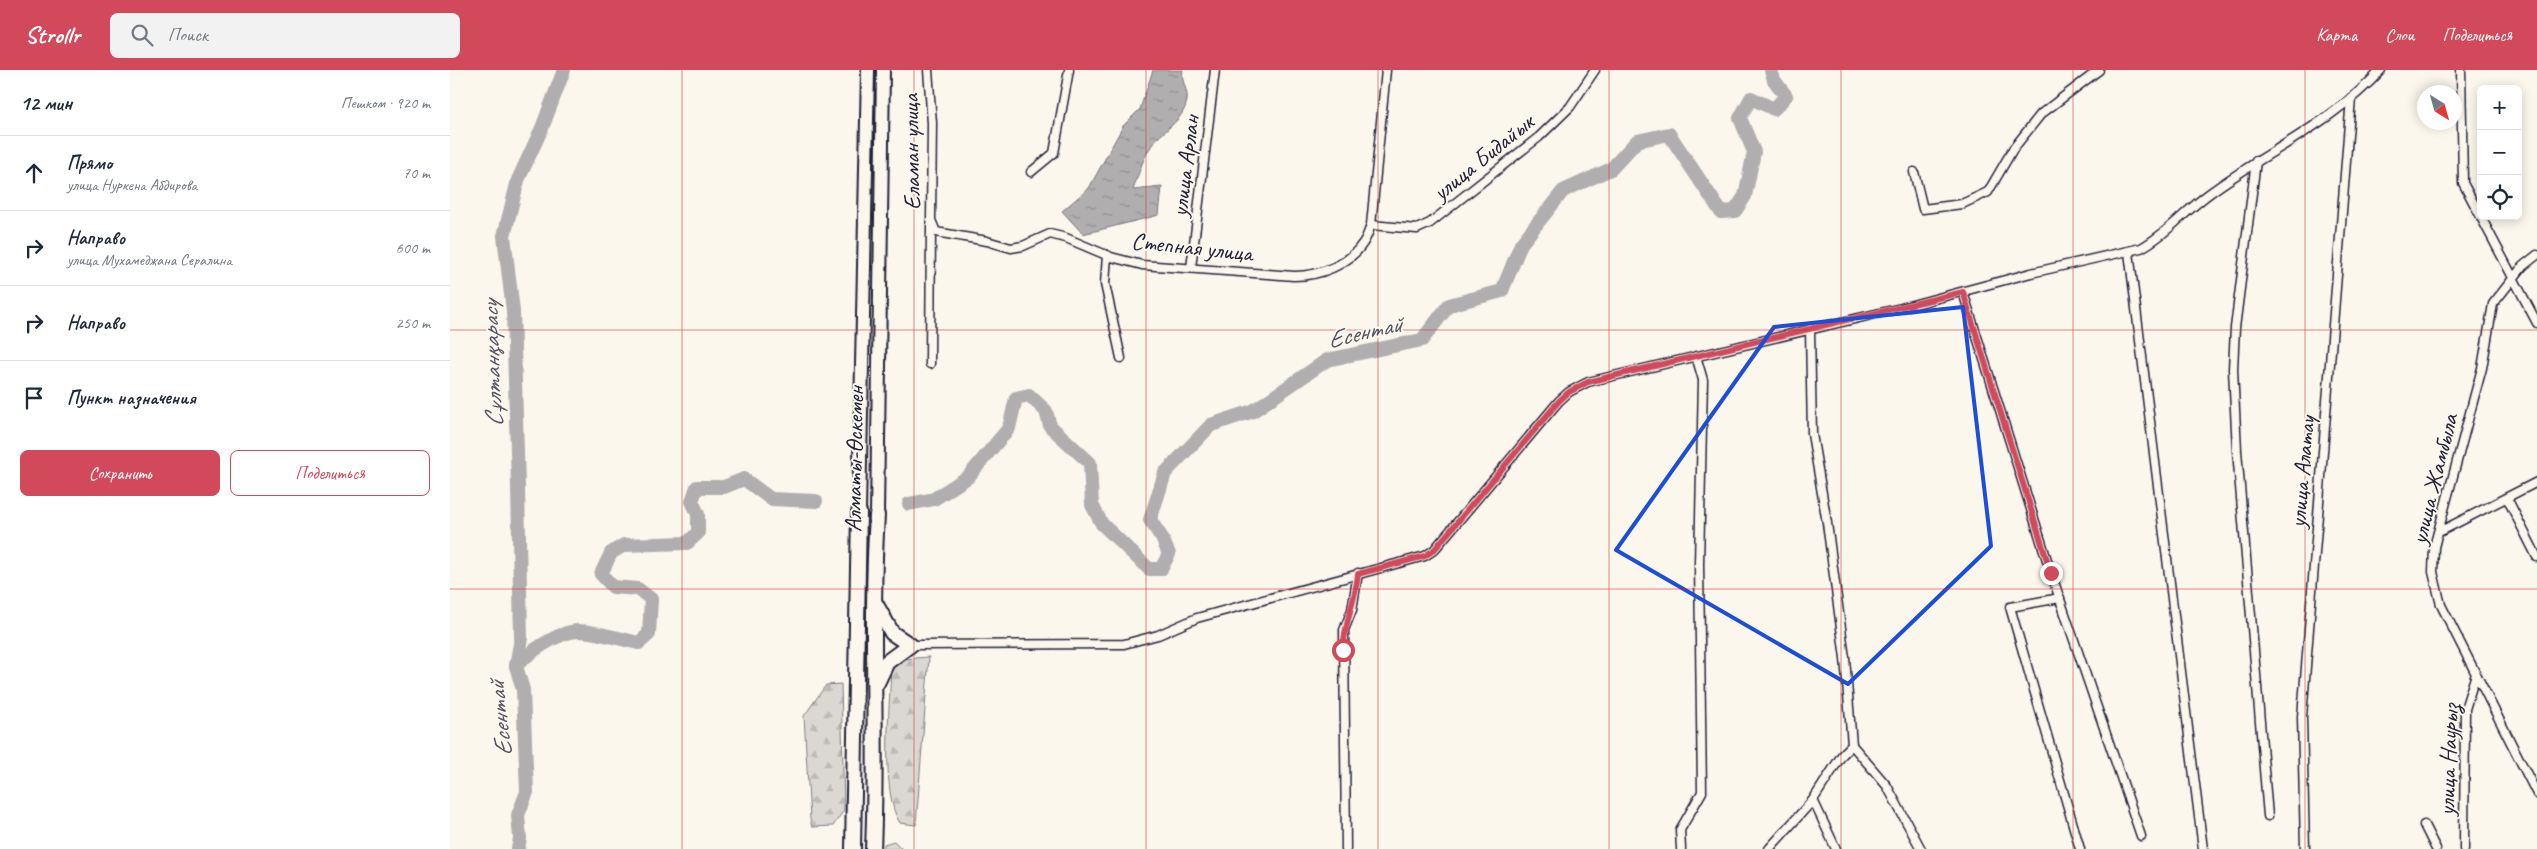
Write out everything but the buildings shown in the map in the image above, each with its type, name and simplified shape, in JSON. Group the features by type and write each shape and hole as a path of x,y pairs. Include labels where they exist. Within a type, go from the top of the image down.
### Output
{"highway":[{"name":"Алматы-Өскемен","path":"853,849 868,70"},
{"name":"Алматы-Өскемен","path":"873,849 876,788 873,600 877,515 883,70"},
{"path":"873,600 892,634 910,646 887,662 878,681 875,694"}],"street":[{"name":"Еламан улица","path":"928,70 932,124 931,220 936,232"},
{"path":"1031,172 1054,153 1069,70"},
{"name":"улица Арлан","path":"1191,268 1215,70"},
{"path":"1371,225 1386,70"},
{"name":"улица Бидайык","path":"1371,225 1417,229 1430,223 1539,137 1570,106 1595,70"},
{"path":"1914,172 1923,209 1962,204 1988,192 2013,149 2041,114 2099,70"},
{"path":"910,646 1124,644 1158,635 1197,618 1425,556 1434,550 1559,401 1569,392 1588,382 2128,252 2152,242 2208,194 2256,161 2328,116 2381,70"},
{"path":"2460,70 2463,183 2537,322"},
{"name":"улица Алатау","path":"2305,849 2302,717 2351,98"},
{"path":"2256,161 2235,328 2234,369 2237,451 2268,816"},
{"path":"930,364 931,220"},
{"name":"Степная улица","path":"936,232 987,241 1010,248 1023,246 1050,234 1066,238 1106,255 1142,265 1311,276 1337,265 1352,254 1364,243 1371,225"},
{"path":"2128,252 2203,849"},
{"path":"1106,255 1105,284 1121,358"},
{"name":"улица Жамбыла","path":"2537,255 2523,266 2493,304 2482,368 2434,547 2433,572 2436,590 2537,794"},
{"path":"1963,292 2060,598 2141,836"},
{"path":"1810,329 1812,434 1827,523 1845,658 1852,745 1887,786 1921,849"},
{"path":"1681,849 1680,830 1702,792 1699,564 1704,380 1696,356"},
{"path":"2439,532 2537,482"},
{"path":"2507,498 2537,557"},
{"path":"1346,849 1344,630 1352,610 1358,574"},
{"path":"2060,598 2010,607 2080,849"},
{"name":"улица Наурыз","path":"2464,849 2465,709 2476,674"},
{"path":"1769,849 1813,800 1842,755 1852,745"},
{"path":"1813,800 1836,849"},
{"name":"улица Наурыз","path":"2424,825 2436,849"}],"highlighted area":[{"path":"1963,307 1991,546 1848,684 1616,550 1774,327"}],"green space":[{"path":"929,657 916,825 900,823 894,809 888,771 891,668 902,659"},
{"path":"841,684 844,810 833,826 812,827 804,716 826,685"},
{"path":"894,841 902,849 884,849 884,844"}],"water":[{"path":"1153,70 1183,70 1182,74 1187,93 1185,108 1179,118 1156,140 1148,151 1133,190 1162,187 1159,215 1083,234 1062,211 1089,188 1123,126 1140,109"}],"waterway":[{"name":"Сұлтанқарасу","path":"518,849 520,838 518,815 527,792 523,690 516,666 521,638 513,311 504,236 518,180 542,128 564,70"},
{"name":"Есентай","path":"909,504 934,499 968,477 1009,428 1016,398 1029,395 1046,411 1050,426 1090,463 1092,505 1102,524 1149,569 1161,569 1169,554 1162,538 1150,520 1165,473 1211,425 1253,411 1327,360 1422,340 1449,305 1502,291 1521,244 1563,191 1611,169 1637,141 1669,134 1721,212 1735,211 1745,196 1754,152 1740,118 1751,98 1774,109 1786,96 1774,80 1771,70"},
{"name":"Есентай","path":"516,666 544,644 569,632 591,632 639,643 649,634 651,599 638,589 613,587 601,574 611,553 624,545 687,543 698,533 698,514 692,501 697,487 724,487 744,479 771,499 816,501"}],"route":[{"path":"1343,650 1344,630 1352,610 1357,590 1358,574 1425,556 1434,550 1559,401 1569,392 1588,382 1963,292 1983,362 2020,470 2051,573"}]}
